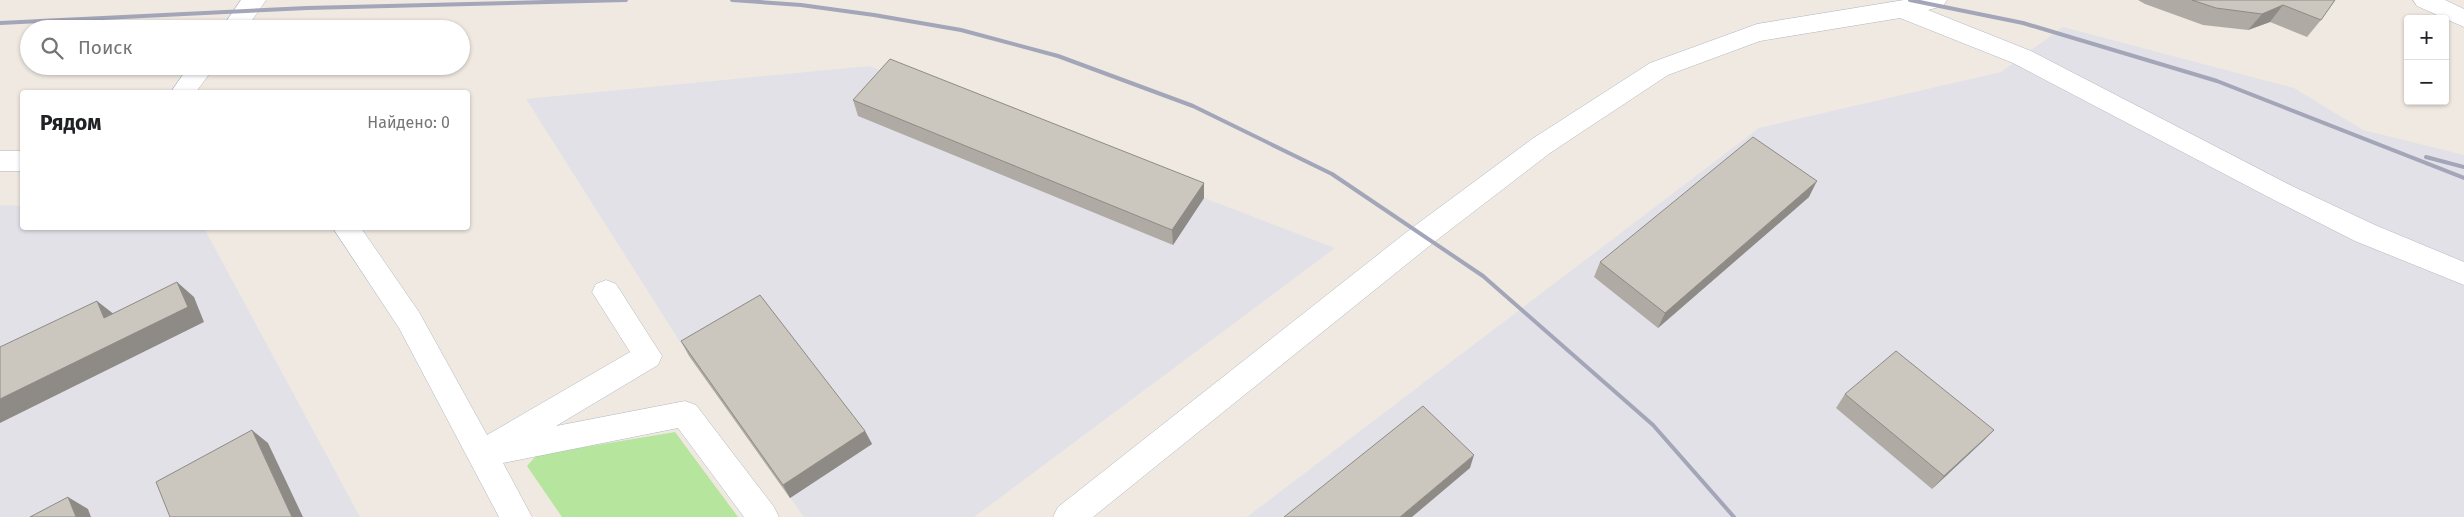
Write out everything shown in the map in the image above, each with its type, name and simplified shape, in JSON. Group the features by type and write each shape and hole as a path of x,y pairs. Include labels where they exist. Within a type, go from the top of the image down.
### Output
{"street":[{"path":"239,20 254,0"},
{"path":"1069,517 1438,223 1541,146 1659,69 1757,33 1902,9 1935,0"},
{"path":"2425,0 2464,19"},
{"path":"1902,9 2022,57 2283,193 2365,232 2464,274"},
{"path":"185,90 197,75"},
{"path":"0,161 20,161"},
{"path":"348,230 409,320 483,453 516,517"},
{"path":"483,453 648,356 606,292"},
{"path":"483,453 685,414 763,517"}],"shaded area":[{"path":"2063,27 2294,88 2363,130 2464,155 2464,517 1247,517 1759,128 2001,72"},
{"path":"869,66 1335,248 974,517 804,517 689,356 526,99"},
{"path":"0,205 20,206 20,230 205,230 360,517 0,517"}],"green space":[{"path":"675,432 738,517 562,517 527,466 537,455"}],"building":[{"path":"2192,0 2335,0 2321,20 2283,5 2262,14 2216,8"},
{"path":"890,59 1204,183 1172,230 853,100"},
{"path":"1753,137 1817,181 1665,313 1600,262"},
{"path":"177,282 188,307 0,399 0,347 97,301 104,318"},
{"path":"760,295 865,431 783,485 681,341"},
{"path":"1896,351 1994,430 1944,476 1845,394"},
{"path":"1423,406 1474,455 1400,517 1284,517"},
{"path":"252,430 292,517 170,517 156,482"},
{"path":"68,497 76,517 30,517"}],"railway":[{"path":"61,20 307,8 626,0"},
{"path":"732,0 801,5 874,15 961,30 1058,56 1193,106 1332,174 1483,276 1653,425 1734,517"},
{"path":"1910,0 2023,23 2217,81 2464,178"},
{"path":"0,23 20,22"},
{"path":"2426,157 2464,167"}]}
